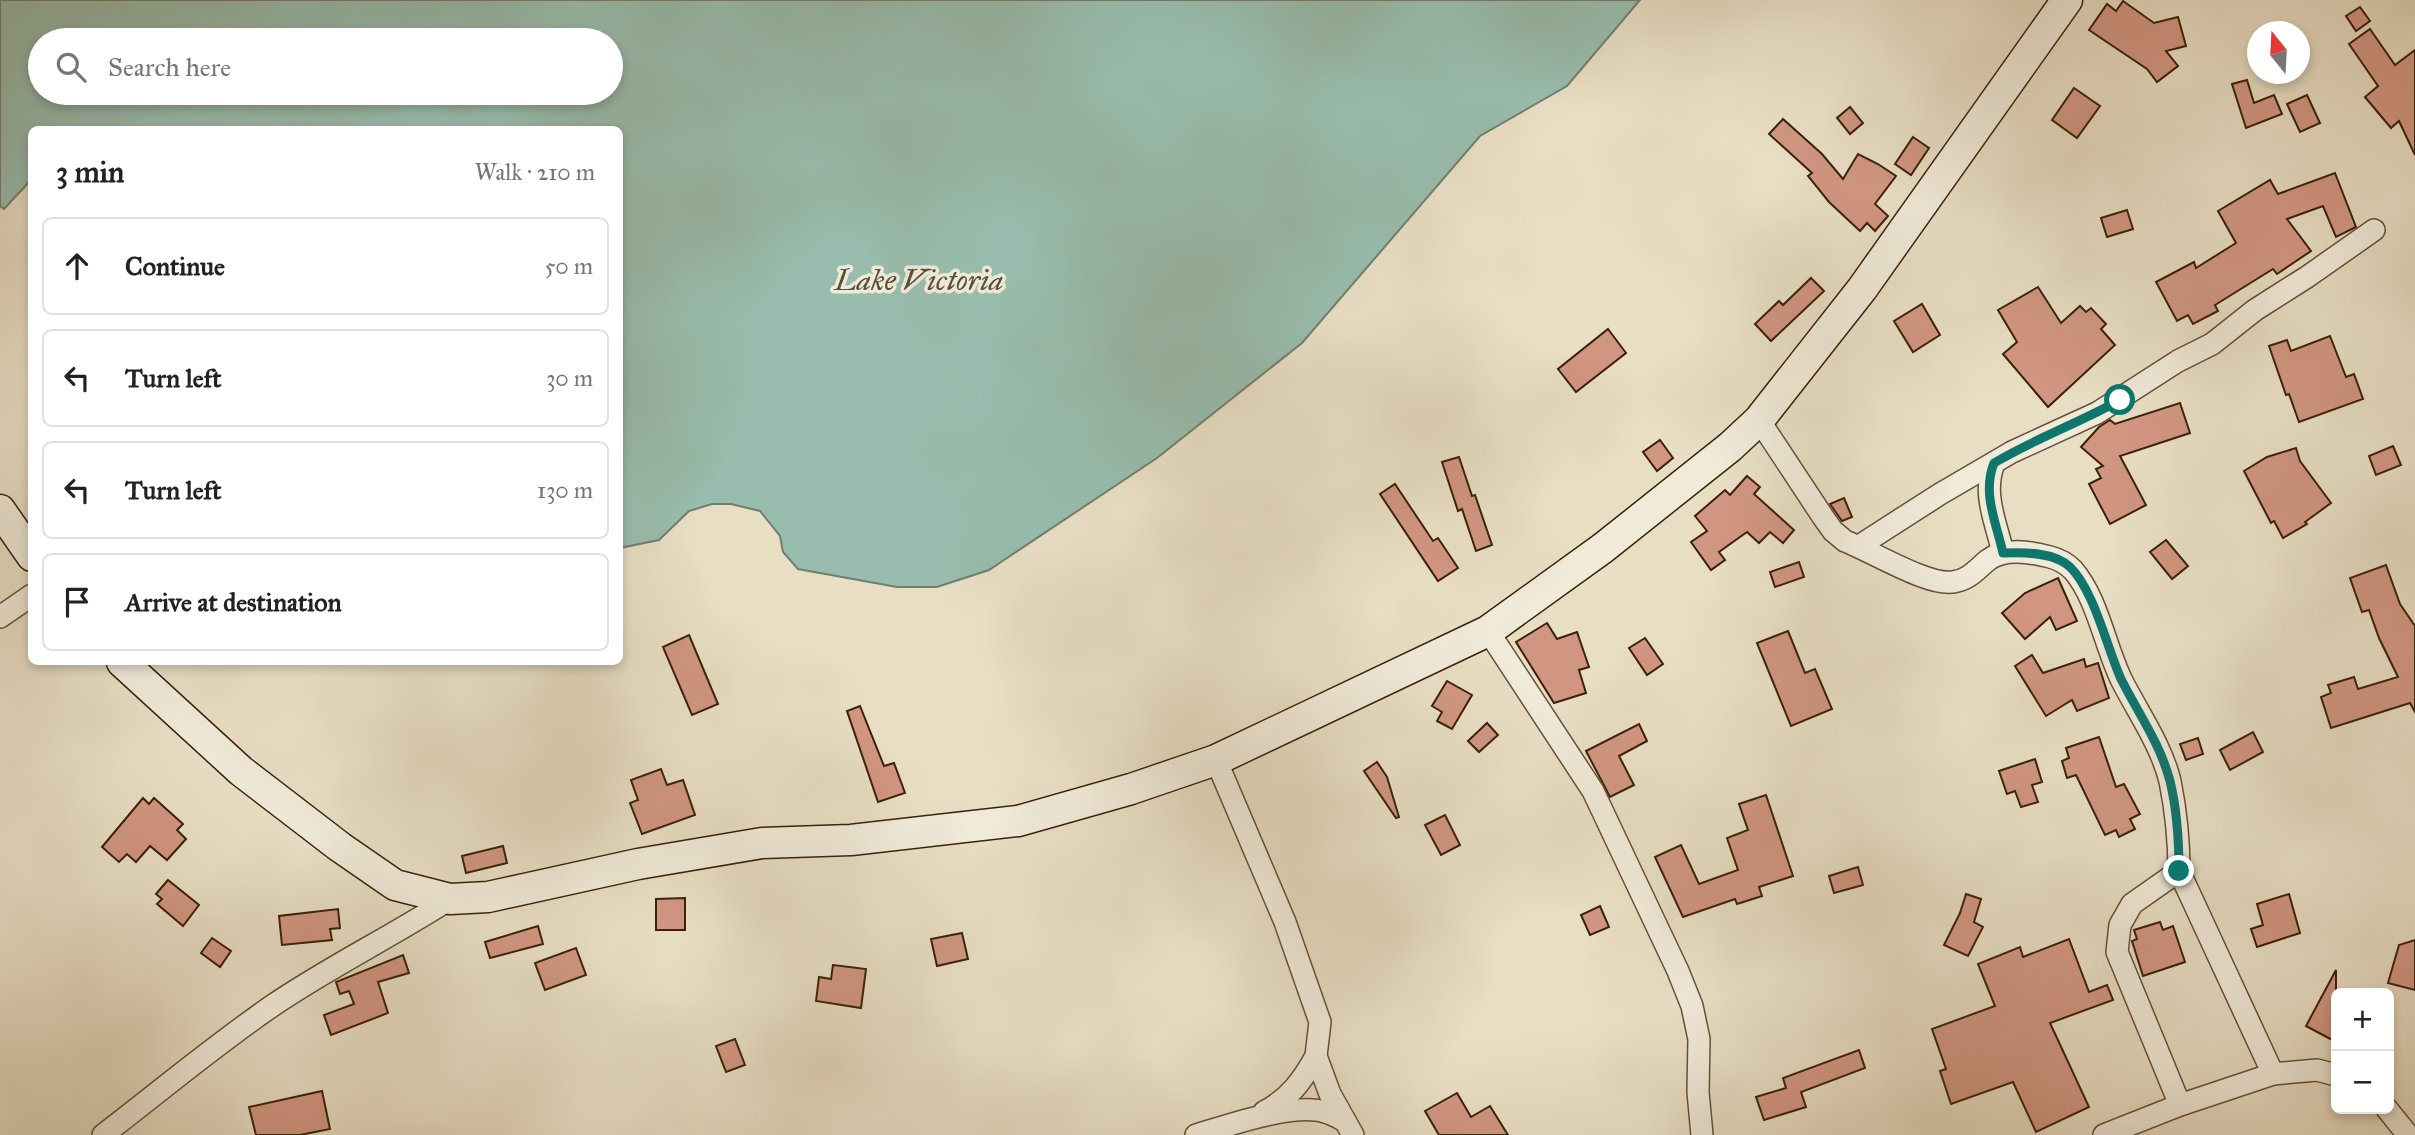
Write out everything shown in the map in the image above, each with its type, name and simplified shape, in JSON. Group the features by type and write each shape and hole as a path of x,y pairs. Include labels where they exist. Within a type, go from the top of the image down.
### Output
{"street":[{"path":"125,665 242,771 340,847 395,885 450,900 488,897 638,864 762,843 851,840 1018,821 1131,789 1216,760 1488,631 1603,548 1730,447 1759,420 1862,289 2067,0"},
{"path":"1859,546 1994,463 2038,439 2097,413 2178,361 2211,344 2255,310 2374,230"},
{"path":"1759,420 1833,531 1845,541 1935,581 1952,583 1972,576 1990,558 2003,553 2021,552 2051,557 2072,569 2086,591 2122,680 2151,730 2169,779 2177,826 2179,871 2273,1074"},
{"path":"1994,463 1988,488 2003,553"},
{"path":"0,510 28,550"},
{"path":"0,617 28,598"},
{"path":"1488,631 1593,791 1678,971 1692,1006 1699,1039 1698,1092 1702,1135"},
{"path":"1216,760 1285,922 1320,1022 1316,1056 1304,1078 1282,1102 1253,1118"},
{"path":"2179,871 2132,904 2120,925 2117,952 2180,1105"},
{"path":"103,1135 271,1007 319,975 450,900"},
{"path":"1316,1056 1330,1094 1349,1128"},
{"path":"2104,1135 2180,1105 2273,1074 2317,1070 2331,1074"},
{"path":"1196,1135 1287,1111 1323,1111 1349,1128"},
{"path":"2391,1114 2408,1135"}],"water":[{"name":"Lake Victoria","path":"0,0 1640,0 1567,86 1480,136 1302,343 1157,458 989,570 937,587 897,587 798,569 783,552 780,536 760,511 731,504 712,504 689,511 659,540 623,547 623,126 28,126 28,183 4,209 0,206"}],"building":[{"path":"2123,1 2154,23 2178,17 2186,46 2166,51 2178,66 2157,82 2147,69 2089,30 2107,4 2116,11"},
{"path":"2360,7 2370,21 2356,31 2346,16"},
{"path":"2370,29 2395,65 2415,50 2415,155 2399,121 2391,128 2365,97 2378,86 2349,44"},
{"path":"2247,80 2254,103 2274,95 2282,114 2246,128 2232,84"},
{"path":"2074,88 2100,106 2077,138 2052,120"},
{"path":"2307,95 2320,123 2300,132 2287,104"},
{"path":"1850,107 1863,123 1850,134 1837,118"},
{"path":"1783,119 1822,154 1843,179 1858,154 1896,176 1875,204 1888,216 1875,231 1867,223 1860,231 1829,202 1808,176 1812,173 1769,134"},
{"path":"1913,137 1929,148 1911,175 1895,164"},
{"path":"2335,173 2356,227 2336,237 2323,206 2287,219 2311,251 2277,274 2273,269 2215,305 2218,311 2193,324 2188,315 2177,321 2156,282 2194,262 2196,268 2236,243 2218,211 2270,180 2278,194"},
{"path":"2127,210 2133,229 2107,237 2101,218"},
{"path":"1811,278 1824,291 1771,341 1755,324 1779,301 1783,305"},
{"path":"2038,287 2061,323 2080,306 2086,312 2091,308 2106,324 2101,329 2115,345 2048,407 2003,354 2017,342 1998,310"},
{"path":"1922,304 1940,335 1913,352 1894,321"},
{"path":"1608,329 1626,353 1576,392 1558,369"},
{"path":"2330,336 2346,377 2354,374 2363,399 2299,422 2289,394 2286,395 2269,346 2287,340 2291,351"},
{"path":"2180,403 2190,433 2120,456 2146,505 2110,524 2089,484 2101,478 2096,469 2103,466 2081,447 2099,427 2110,420 2115,424"},
{"path":"1660,440 1673,458 1657,471 1643,452"},
{"path":"2393,446 2401,465 2376,475 2369,456"},
{"path":"2296,448 2300,461 2331,503 2305,522 2307,524 2283,538 2274,521 2271,523 2244,471 2267,457"},
{"path":"1459,457 1492,545 1476,551 1462,509 1458,511 1442,462"},
{"path":"1747,476 1760,487 1754,494 1794,530 1783,543 1770,532 1759,543 1747,532 1719,552 1725,560 1711,570 1691,542 1707,531 1695,516 1725,490 1730,495"},
{"path":"1395,484 1433,541 1438,538 1458,568 1438,581 1380,494"},
{"path":"1844,498 1852,517 1842,521 1830,504"},
{"path":"2166,540 2188,566 2172,579 2150,552"},
{"path":"1799,562 1804,577 1775,587 1770,572"},
{"path":"2386,565 2400,604 2415,626 2415,712 2410,703 2331,728 2321,697 2331,693 2328,685 2354,677 2358,689 2398,677 2369,610 2362,612 2350,578"},
{"path":"2058,578 2077,621 2056,630 2050,617 2025,639 2002,613 2025,593"},
{"path":"1547,623 1557,639 1577,632 1589,667 1579,670 1586,693 1554,703 1516,642"},
{"path":"1788,631 1805,673 1815,669 1832,709 1791,726 1757,643"},
{"path":"689,635 718,704 692,715 663,647"},
{"path":"1645,638 1663,664 1647,675 1629,648"},
{"path":"2032,655 2043,673 2084,659 2086,667 2098,663 2109,698 2077,711 2072,700 2046,716 2015,666"},
{"path":"1447,681 1472,695 1452,729 1437,721 1442,712 1432,706"},
{"path":"860,706 884,766 894,763 905,793 878,802 847,711"},
{"path":"1487,723 1498,735 1479,752 1468,741"},
{"path":"1639,724 1647,741 1619,756 1634,785 1610,797 1586,751"},
{"path":"2253,732 2263,752 2230,770 2220,750"},
{"path":"2099,737 2116,787 2124,784 2140,814 2130,819 2135,829 2119,837 2116,830 2105,835 2076,775 2067,778 2062,761 2069,758 2066,748"},
{"path":"2198,738 2203,754 2186,760 2180,744"},
{"path":"2035,759 2042,782 2032,785 2038,802 2021,807 2015,791 2007,794 1999,771"},
{"path":"1377,762 1387,777 1399,817 1396,818 1364,771"},
{"path":"661,769 667,785 683,780 695,815 642,834 630,803 638,800 631,780"},
{"path":"1766,795 1793,876 1759,887 1762,896 1737,904 1735,899 1683,917 1655,857 1681,845 1699,884 1738,870 1727,838 1748,830 1739,804"},
{"path":"143,798 149,804 154,798 183,824 177,830 186,839 167,860 150,846 136,862 127,854 119,862 102,847"},
{"path":"1445,815 1460,845 1441,855 1425,825"},
{"path":"503,846 507,863 466,873 462,856"},
{"path":"1858,867 1863,885 1834,893 1829,876"},
{"path":"168,880 199,905 183,926 157,904 162,899 156,894"},
{"path":"1966,894 1981,899 1974,922 1983,927 1968,956 1944,945"},
{"path":"2289,894 2300,933 2257,947 2251,929 2263,925 2257,904"},
{"path":"685,898 685,930 656,930 656,899"},
{"path":"1600,906 1609,927 1590,935 1581,915"},
{"path":"338,909 340,928 330,929 332,940 282,945 279,916"},
{"path":"2160,922 2163,930 2173,926 2185,962 2143,976 2132,941 2137,939 2134,930"},
{"path":"538,926 543,944 490,958 485,942"},
{"path":"962,933 968,959 937,966 931,939"},
{"path":"212,938 231,951 220,967 201,953"},
{"path":"2069,939 2089,992 2107,985 2113,1000 2050,1023 2089,1107 2036,1132 2013,1082 1951,1104 1940,1071 1946,1069 1932,1029 1995,1006 1978,964 2020,947 2023,957"},
{"path":"2415,940 2415,990 2388,983 2399,945"},
{"path":"576,948 586,975 545,990 535,963"},
{"path":"403,955 409,973 378,982 388,1013 331,1035 324,1015 354,1004 349,991 340,994 336,982"},
{"path":"833,965 866,969 861,1008 816,1001 819,977 831,979"},
{"path":"2336,970 2336,988 2331,988 2331,1039 2306,1026"},
{"path":"735,1039 745,1065 726,1072 716,1046"},
{"path":"1859,1050 1865,1068 1801,1092 1806,1107 1764,1120 1756,1097 1786,1088 1783,1078"},
{"path":"322,1091 330,1129 300,1135 256,1135 249,1107"},
{"path":"1457,1093 1471,1117 1490,1106 1508,1135 1439,1135 1425,1111"}],"route":[{"path":"2120,400 1994,463 1989,477 1989,499 2003,553 2021,552 2051,557 2072,569 2086,591 2122,680 2151,730 2169,779 2177,826 2179,871"}]}
